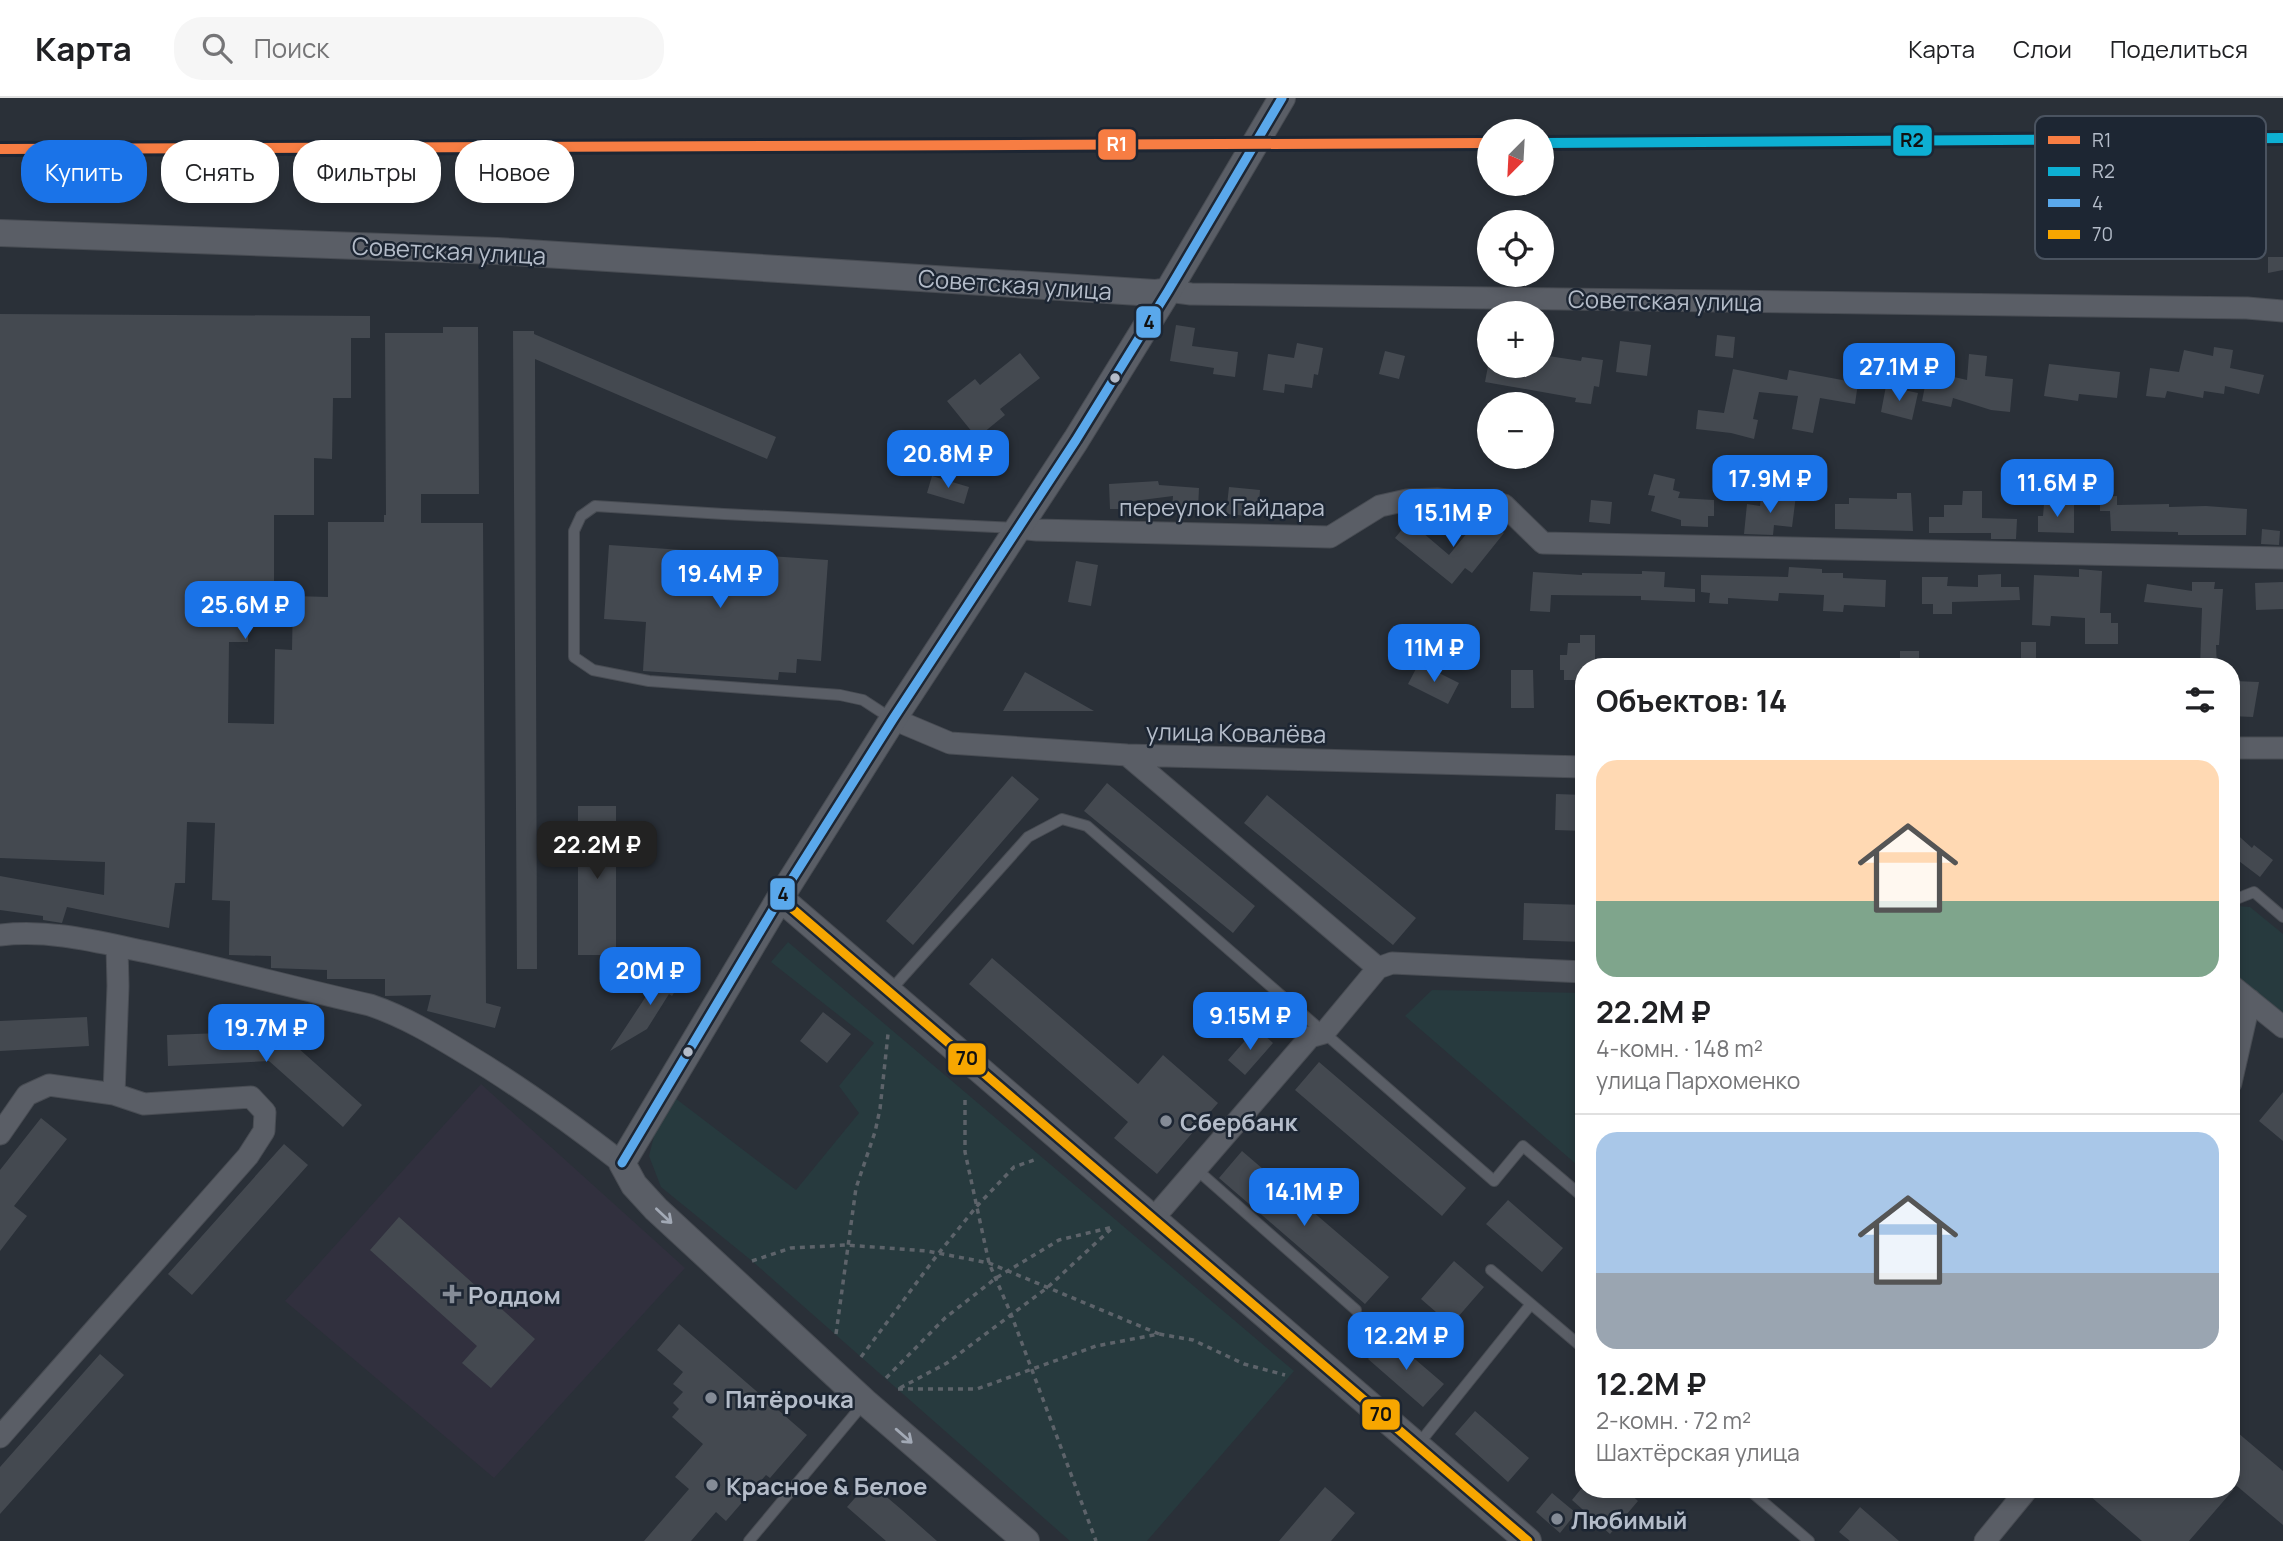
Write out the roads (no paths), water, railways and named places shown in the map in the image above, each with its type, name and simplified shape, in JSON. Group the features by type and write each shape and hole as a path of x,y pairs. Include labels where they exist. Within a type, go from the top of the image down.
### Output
{"street":[{"path":"622,1163 780,898 893,719 1076,440 1282,98"},
{"name":"Советская улица","path":"0,233 497,251 1155,293 1168,291 1191,294 2246,308 2283,311"},
{"name":"переулок Гайдара","path":"1018,528 1330,537 1380,506 1407,500 1437,499 1504,505 1543,543 2283,558"},
{"name":"улица Ковалёва","path":"893,719 950,743 1127,755 1575,767"},
{"path":"2240,748 2283,748"},
{"path":"1127,755 1378,968"},
{"path":"780,898 1528,1541"},
{"path":"0,935 33,932 58,934 117,946 370,1005 419,1025 505,1077 622,1163 634,1185 656,1209 865,1402 1026,1541"},
{"path":"114,1094 117,946"},
{"path":"1153,1219 1310,1037 1324,1033 1378,968 1392,963 1575,972"},
{"path":"2240,992 2283,1027"},
{"path":"2240,1031 2250,1000"},
{"path":"0,1134 27,1095 49,1085 114,1094 144,1104 251,1097 265,1112 264,1131 248,1156 0,1437"},
{"path":"1985,1541 2020,1498"}],"lane":[{"path":"893,719 863,700 840,695 649,681 593,670 574,657 574,531 582,516 595,506 1018,528"},
{"path":"889,992 1028,837 1062,819 1087,826 1493,1181 1523,1146 1575,1190"},
{"path":"2240,897 2254,892 2283,917"},
{"path":"1196,1169 1356,1310"},
{"path":"1491,1270 1575,1341"},
{"path":"1418,1446 1531,1304"},
{"path":"750,1541 865,1402"},
{"path":"1759,1498 1809,1541"}],"place":[{"name":"Сбербанк","path":"1166,1121"},
{"name":"Роддом","path":"452,1294"},
{"name":"Пятёрочка","path":"711,1398"},
{"name":"Красное & Белое","path":"712,1485"},
{"name":"Любимый","path":"1557,1519"}]}
